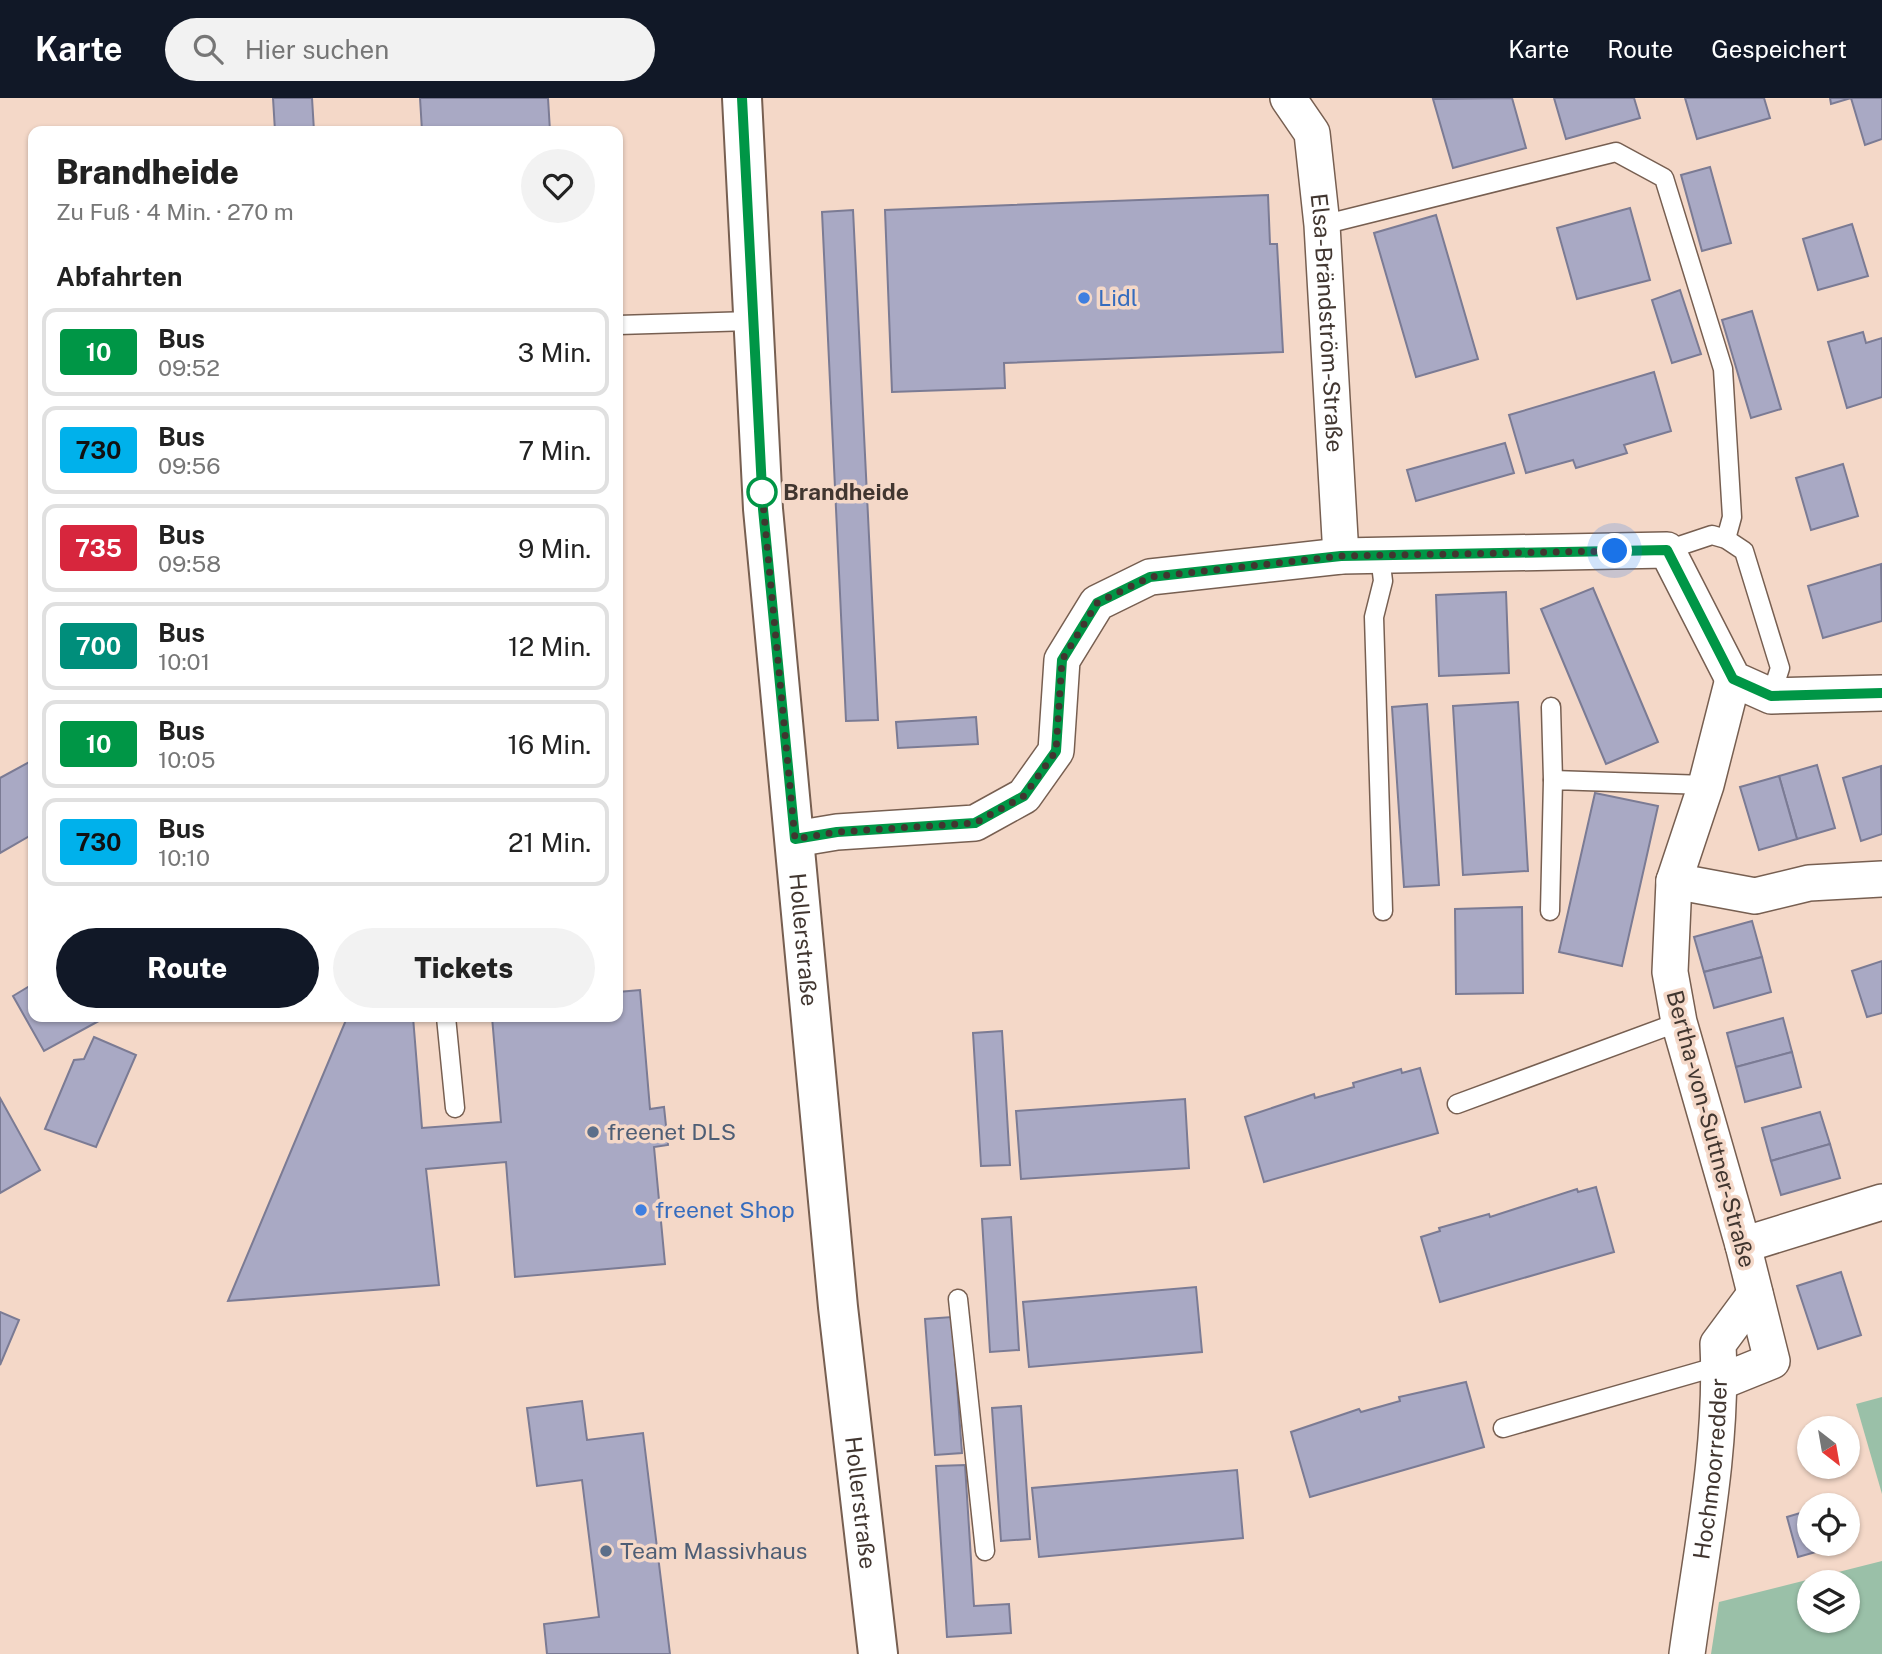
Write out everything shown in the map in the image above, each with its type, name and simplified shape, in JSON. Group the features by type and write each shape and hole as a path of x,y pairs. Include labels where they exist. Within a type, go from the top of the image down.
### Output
{"main road":[{"name":"Hollerstraße","path":"742,98 751,321 763,509 838,1307 878,1654"}],"street":[{"name":"Elsa-Brändström-Straße","path":"1288,98 1312,134 1322,225 1341,556"},
{"path":"795,839 837,832 975,823 1024,796 1056,751 1062,660 1097,603 1150,577 1341,556 1667,550 1733,679 1771,696 1882,693"},
{"name":"Bertha-von-Suttner-Straße","path":"1720,1374 1772,1362 1743,1245 1679,1022 1670,972 1674,881 1706,785 1733,679"},
{"path":"1674,881 1755,896 1809,883 1882,879"},
{"path":"1743,1245 1882,1202"},
{"name":"Hochmoorredder","path":"1687,1654 1712,1478 1720,1374 1718,1344 1755,1294"}],"lane":[{"path":"1322,225 1616,152 1664,178 1723,369 1732,517 1726,539"},
{"path":"623,325 751,321"},
{"path":"1667,550 1712,535 1726,539 1744,551 1780,668 1771,696"},
{"path":"1380,556 1383,581 1374,617 1383,911"},
{"path":"1550,911 1553,780 1551,707"},
{"path":"1553,780 1706,785"},
{"path":"446,1022 455,1108"},
{"path":"1457,1104 1679,1022"},
{"path":"958,1298 985,1551"},
{"path":"1503,1428 1720,1374"}],"green space":[{"path":"1882,1397 1882,1494 1860,1416 1856,1404"},
{"path":"1882,1561 1882,1654 1711,1654 1719,1602 1797,1582 1797,1633 1860,1633 1860,1570 1846,1570"}],"building":[{"path":"273,98 312,98 314,126 275,126"},
{"path":"420,98 548,98 550,126 422,126"},
{"path":"1512,98 1526,148 1453,168 1433,99"},
{"path":"1554,98 1634,98 1640,118 1566,139"},
{"path":"1685,98 1764,98 1770,118 1697,139"},
{"path":"1830,98 1851,98 1831,104"},
{"path":"1851,98 1882,98 1882,139 1865,145"},
{"path":"1710,167 1731,243 1702,251 1681,175"},
{"name":"Lidl","path":"1268,195 1270,244 1277,244 1283,352 1004,363 1005,388 892,392 885,210"},
{"path":"1630,208 1650,280 1577,299 1557,228"},
{"path":"853,210 878,720 846,721 822,212"},
{"path":"1436,215 1478,359 1416,377 1374,233"},
{"path":"1852,224 1868,276 1818,290 1803,239"},
{"path":"1680,290 1701,354 1672,363 1652,300"},
{"path":"1752,311 1781,409 1751,418 1722,320"},
{"path":"1863,332 1866,343 1882,338 1882,397 1847,408 1828,342"},
{"path":"1654,372 1671,431 1624,445 1627,453 1576,468 1573,460 1526,473 1509,415"},
{"path":"1505,443 1514,473 1416,501 1407,470"},
{"path":"1843,464 1858,516 1811,530 1796,478"},
{"path":"1881,564 1882,621 1823,638 1808,586"},
{"path":"1593,588 1658,742 1606,764 1541,609"},
{"path":"1506,592 1509,673 1439,676 1436,595"},
{"path":"1518,702 1528,871 1463,875 1453,706"},
{"path":"1427,704 1439,885 1404,887 1392,707"},
{"path":"976,717 978,744 898,748 896,722"},
{"path":"28,763 28,837 0,853 0,778"},
{"path":"1817,765 1835,828 1797,839 1779,776"},
{"path":"1881,766 1882,834 1861,841 1843,778"},
{"path":"1779,776 1797,839 1759,850 1740,787"},
{"path":"1595,793 1658,806 1622,966 1559,952"},
{"path":"1522,907 1523,993 1456,994 1455,909"},
{"path":"1752,921 1762,957 1704,972 1694,937"},
{"path":"1762,957 1771,992 1714,1008 1704,972"},
{"path":"1882,961 1882,1013 1867,1017 1852,971"},
{"path":"28,987 28,1022 97,1022 44,1051 13,996"},
{"path":"640,990 650,1109 664,1107 668,1145 654,1147 665,1264 515,1277 506,1162 426,1169 439,1285 228,1301 345,1022 413,1022 422,1128 501,1122 492,1022 623,1022 623,992"},
{"path":"1783,1018 1792,1052 1736,1067 1727,1033"},
{"path":"1002,1031 1010,1165 981,1166 973,1033"},
{"path":"94,1037 136,1055 96,1147 45,1129 74,1060 84,1059"},
{"path":"1792,1052 1801,1087 1745,1102 1736,1067"},
{"path":"1420,1068 1438,1133 1264,1182 1245,1117 1314,1094 1315,1098 1354,1087 1353,1083 1401,1069 1402,1073"},
{"path":"0,1098 40,1170 0,1193"},
{"path":"1185,1099 1189,1168 1021,1179 1016,1111"},
{"path":"1820,1112 1830,1144 1771,1161 1762,1128"},
{"path":"1830,1144 1840,1178 1781,1195 1771,1161"},
{"path":"1596,1187 1614,1252 1440,1302 1421,1237 1440,1231 1439,1228 1489,1214 1490,1217 1577,1189 1578,1192"},
{"path":"1011,1217 1019,1350 990,1352 982,1219"},
{"path":"1841,1272 1861,1335 1818,1349 1797,1286"},
{"path":"1196,1287 1202,1352 1029,1367 1023,1302"},
{"path":"0,1312 19,1320 0,1365"},
{"path":"952,1317 962,1453 935,1455 925,1319"},
{"path":"1466,1382 1484,1447 1310,1497 1291,1432 1359,1409 1361,1412 1400,1401 1399,1397"},
{"path":"582,1401 587,1440 643,1433 670,1654 547,1654 544,1624 599,1617 582,1480 537,1486 527,1408"},
{"path":"1021,1406 1030,1539 1001,1541 992,1408"},
{"path":"965,1465 974,1606 1009,1604 1011,1633 947,1637 936,1466"},
{"path":"1237,1470 1243,1538 1039,1557 1032,1488"},
{"path":"1797,1514 1797,1553 1787,1517"}],"bus line":[{"name":"10","path":"742,98 751,321 763,509 795,839 837,832 975,823 1024,796 1056,751 1062,660 1097,603 1150,577 1341,556 1667,550 1733,679 1771,696 1882,693"}],"place":[{"name":"Lidl","path":"1084,298"},
{"name":"Brandheide","path":"762,492"},
{"name":"freenet DLS","path":"593,1132"},
{"name":"freenet Shop","path":"641,1210"},
{"name":"Team Massivhaus","path":"606,1551"}],"route":[{"path":"762,492 761,482 795,839 837,832 975,823 1024,796 1056,751 1062,660 1097,603 1150,577 1341,556 1615,551"}]}
